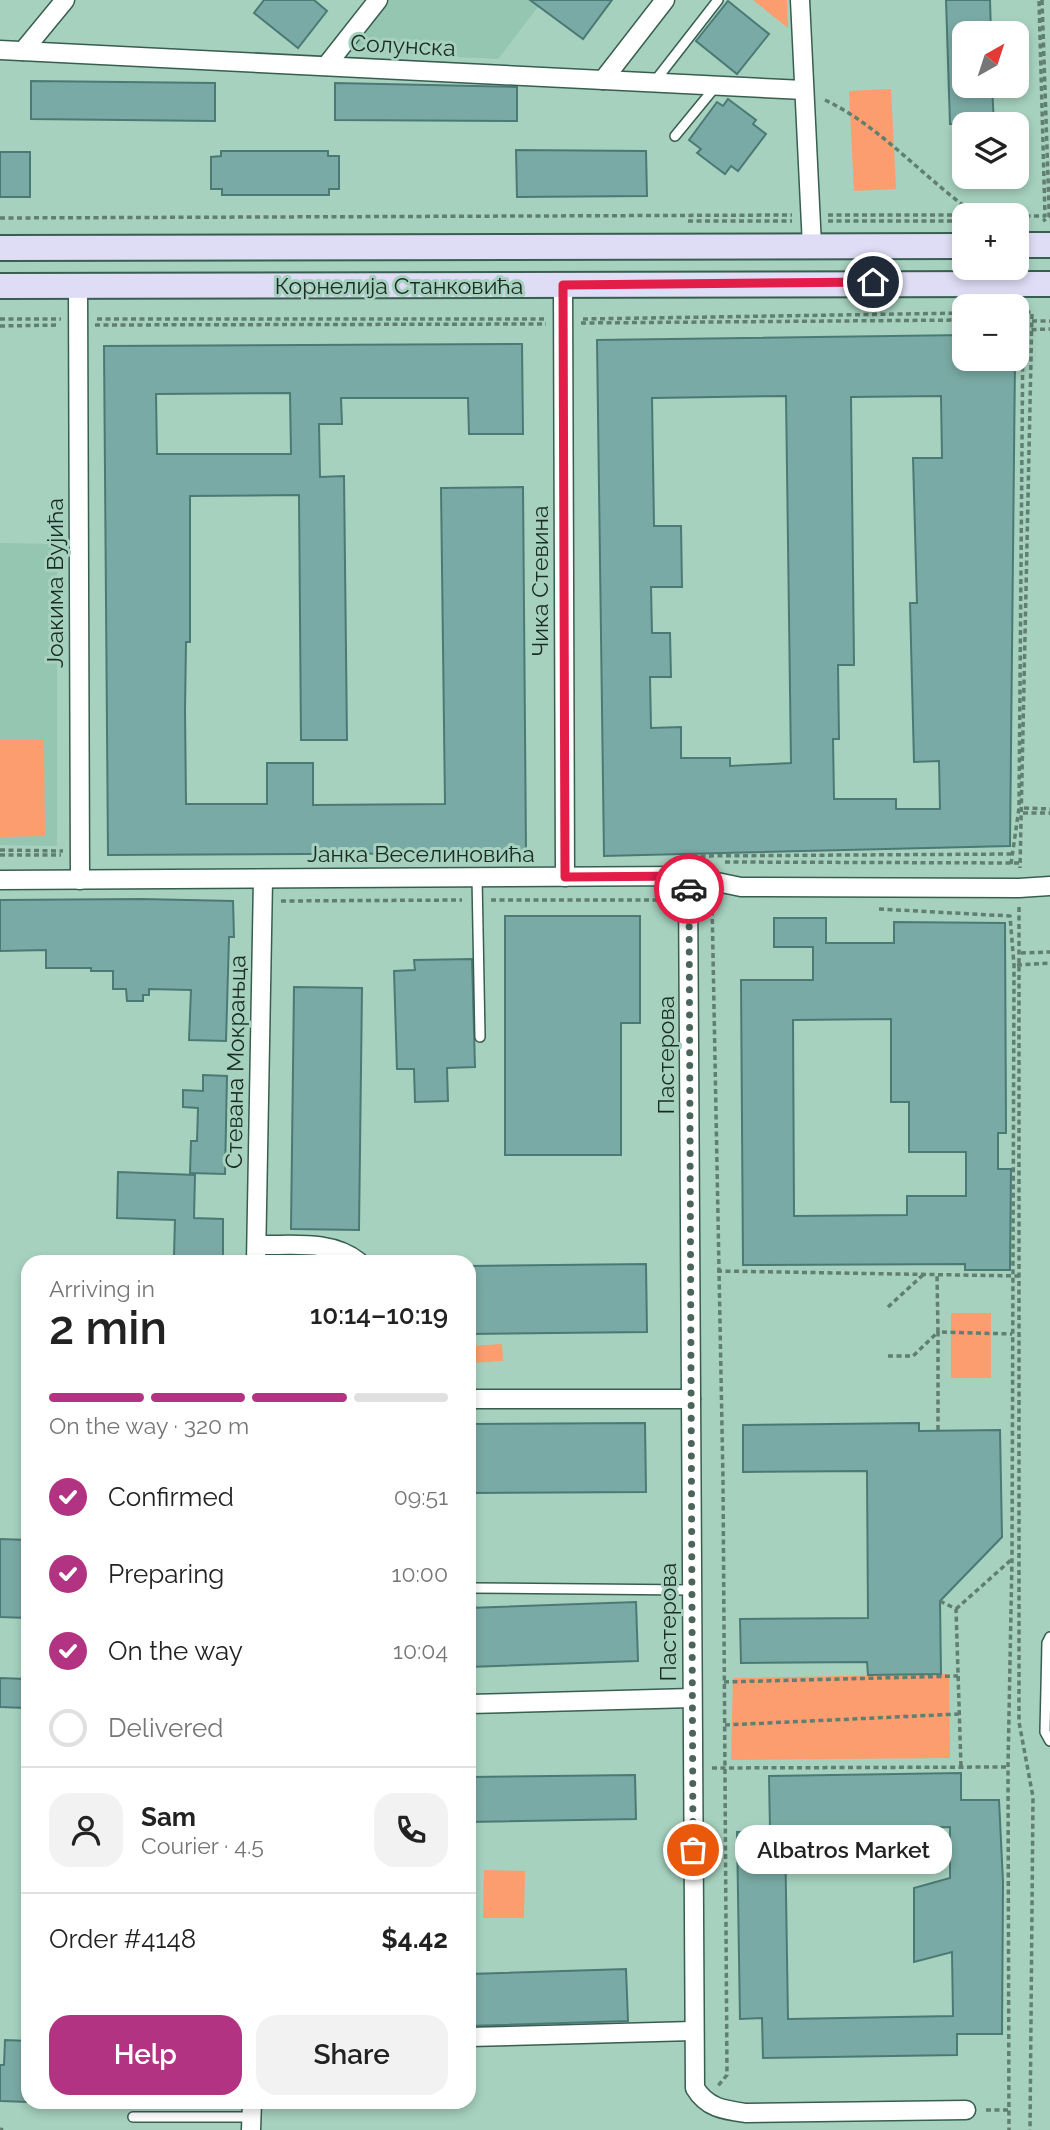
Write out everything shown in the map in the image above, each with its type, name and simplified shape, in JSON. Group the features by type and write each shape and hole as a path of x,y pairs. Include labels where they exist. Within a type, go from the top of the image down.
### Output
{"main road":[{"path":"1029,245 1050,245"},
{"name":"Корнелија Станковића","path":"0,247 952,246"},
{"name":"Корнелија Станковића","path":"0,286 1050,284"}],"street":[{"path":"23,51 65,0"},
{"path":"326,66 378,0"},
{"path":"603,80 664,0"},
{"path":"800,0 811,246"},
{"name":"Солунска","path":"0,50 804,90"},
{"name":"Чика Стевина","path":"563,285 565,877"},
{"name":"Јоакима Вујића","path":"78,286 79,880"},
{"name":"Јанка Веселиновића","path":"0,880 688,876 741,887 1050,886"},
{"name":"Пастерова","path":"688,876 693,2031 695,2088 703,2101"},
{"name":"Стевана Мокрањца","path":"263,879 257,1253 326,1247 350,1255"},
{"path":"476,1399 691,1399"},
{"path":"476,1704 692,1698"},
{"path":"476,2037 693,2031"},
{"path":"703,2101 720,2109 746,2113 966,2110"}],"lane":[{"path":"654,83 718,0"},
{"path":"675,136 716,86"},
{"path":"477,877 480,1037"},
{"path":"476,1588 691,1590"},
{"path":"1050,1637 1047,1643 1045,1732 1050,1741"},
{"path":"133,2118 252,2116"}],"path":[{"path":"1041,0 1049,205 1046,220"},
{"path":"804,90 851,112 960,203"},
{"path":"1029,216 1045,216 1049,205"},
{"path":"0,218 952,215"},
{"path":"1009,2130 1008,1768 1012,1559 1012,1275 1032,329 1032,312 1029,312"},
{"path":"563,321 952,313"},
{"path":"0,319 78,322 952,320"},
{"path":"1032,321 1050,321"},
{"path":"0,326 78,322"},
{"path":"1029,329 1050,329"},
{"path":"1011,864 1022,810 1023,371"},
{"path":"1022,810 1050,811"},
{"path":"0,855 79,855"},
{"path":"262,901 712,900 725,1724 727,2075 703,2101"},
{"path":"875,909 1010,916 1017,965 1021,1276 1019,1722 1033,1797 1030,2130"},
{"path":"1020,953 1050,952"},
{"path":"1017,965 1050,963"},
{"path":"717,1271 1021,1276"},
{"path":"888,1307 925,1273"},
{"path":"937,1274 938,1430"},
{"path":"888,1356 913,1356 938,1332 1012,1334"},
{"path":"961,1767 956,1609 1012,1559"},
{"path":"940,1601 956,1609"},
{"path":"724,1682 958,1676"},
{"path":"725,1724 959,1714"},
{"path":"692,1768 1008,1768"},
{"path":"966,2110 1009,2110"}],"shaded area":[{"path":"389,0 543,0 498,59 348,52"},
{"path":"753,0 787,0 788,28"},
{"path":"891,89 896,189 854,191 849,91"},
{"path":"0,543 57,544 57,846 0,845"},
{"path":"0,739 44,739 45,836 0,837"},
{"path":"951,1313 991,1313 991,1378 951,1378"},
{"path":"502,1344 503,1361 476,1363 476,1346"},
{"path":"949,1674 950,1758 731,1760 733,1678"},
{"path":"484,1870 525,1871 524,1918 483,1918"}],"building":[{"path":"264,0 314,0 327,11 298,48 254,13"},
{"path":"530,0 612,0 583,39"},
{"path":"946,0 990,0 991,21 952,21 952,98 993,98 993,112 952,112 950,124"},
{"path":"728,1 769,34 737,74 696,41"},
{"path":"31,81 215,83 215,121 31,119"},
{"path":"335,83 517,87 517,121 335,120"},
{"path":"728,99 756,120 753,124 766,134 738,171 731,166 725,174 697,153 701,149 689,140 717,102 723,106"},
{"path":"516,150 646,151 647,196 517,197"},
{"path":"221,151 328,151 328,156 339,156 339,189 329,189 329,195 222,195 222,189 211,189 211,157 221,156"},
{"path":"0,152 30,152 30,197 0,197"},
{"path":"952,335 952,371 1015,371 1010,846 604,856 597,340","holes":["786,396 791,763 730,766 730,758 681,758 681,727 651,728 650,677 671,677 670,633 652,633 651,587 682,587 681,526 654,526 652,398","941,396 942,458 913,458 917,603 910,603 914,762 939,761 940,809 896,809 896,799 834,799 833,739 839,739 838,665 854,665 851,397"]},
{"path":"522,344 523,434 469,434 468,398 341,398 342,424 319,424 320,477 344,476 347,740 301,740 299,495 190,496 190,642 186,642 185,710 186,804 267,804 267,763 313,763 313,805 445,804 441,488 523,487 526,853 108,855 104,346","holes":["290,393 291,454 157,454 156,394"]},
{"path":"0,900 233,901 234,937 229,937 226,1041 189,1040 191,990 149,989 149,995 143,995 143,1001 127,1001 126,989 113,989 113,971 46,968 46,950 0,951"},
{"path":"505,916 640,916 640,1023 621,1023 621,1155 505,1155"},
{"path":"774,918 826,918 826,943 894,943 894,922 1005,923 1006,1133 998,1133 998,1169 1011,1169 1010,1270 965,1270 965,1264 743,1265 741,980 813,980 813,947 774,947","holes":["891,1019 891,1102 909,1102 909,1152 966,1152 966,1196 907,1196 907,1215 794,1216 793,1020"]},
{"path":"472,959 475,1067 447,1068 448,1101 415,1102 414,1069 397,1069 394,971 415,970 414,960"},
{"path":"294,987 362,988 359,1230 291,1229"},
{"path":"203,1075 227,1076 225,1174 190,1173 191,1141 197,1141 198,1108 183,1107 183,1090 203,1091"},
{"path":"118,1172 195,1175 194,1218 223,1219 223,1255 174,1255 175,1220 117,1218"},
{"path":"646,1264 647,1332 476,1334 476,1266"},
{"path":"645,1423 646,1492 476,1493 476,1424"},
{"path":"919,1423 919,1431 1000,1430 1002,1537 940,1601 941,1674 868,1675 867,1662 741,1663 740,1619 868,1618 867,1471 743,1472 743,1425"},
{"path":"0,1539 21,1540 21,1618 0,1617"},
{"path":"636,1602 638,1661 476,1667 476,1608"},
{"path":"0,1678 21,1679 21,1708 0,1707"},
{"path":"961,1773 961,1800 999,1800 1003,1882 1002,2034 957,2034 957,2055 763,2058 762,2018 740,2019 737,1832 785,1831 788,2019 953,2016 952,1952 914,1962 914,1888 950,1878 950,1827 770,1829 769,1776"},
{"path":"635,1775 636,1819 476,1822 476,1777"},
{"path":"626,1969 628,2021 476,2026 476,1974"},
{"path":"5,2040 21,2041 21,2102 0,2101 0,2065 4,2065"}],"way so far":[{"path":"689,889 693,1850"}],"place":[{"name":"Albatros Market","path":"693,1850"}],"route":[{"path":"689,889 688,876 565,877 563,285 873,282"}]}
